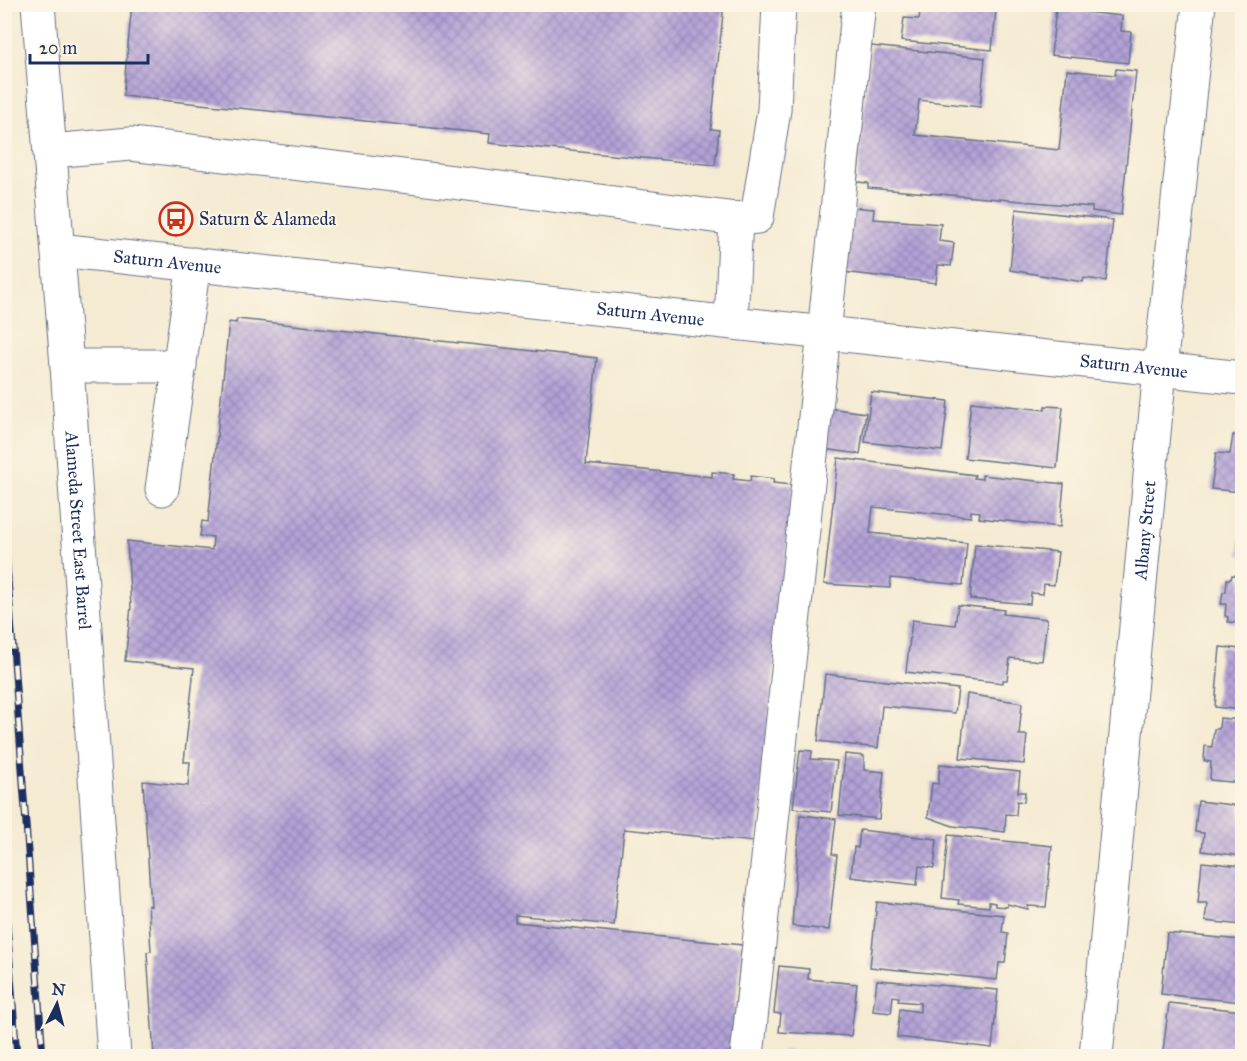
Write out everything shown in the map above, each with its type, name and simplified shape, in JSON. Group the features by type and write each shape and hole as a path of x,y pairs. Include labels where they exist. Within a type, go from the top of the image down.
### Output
{"street":[{"name":"Alameda Street East Barrel","path":"38,4 67,366 114,1056"},
{"path":"50,151 131,144 461,183 736,219 757,217 774,110 778,4"},
{"path":"747,1056 860,4"},
{"name":"Albany Street","path":"1096,1056 1160,369 1199,4"},
{"path":"731,322 736,219"},
{"name":"Saturn Avenue","path":"58,250 1242,378"},
{"path":"162,489 195,264"},
{"path":"67,366 180,366"}],"building":[{"path":"132,4 724,4 711,129 719,130 715,165 489,143 490,134 123,96"},
{"path":"921,4 996,11 992,50 901,41 904,18 919,19"},
{"path":"1056,9 1122,16 1121,31 1131,32 1128,63 1051,55"},
{"path":"871,46 985,58 980,107 919,100 915,135 1059,150 1067,70 1115,75 1116,69 1136,71 1121,215 1092,211 1092,207 868,188 868,183 857,182"},
{"path":"850,207 874,209 873,219 941,224 939,241 954,243 951,266 938,265 936,283 843,272"},
{"path":"1016,209 1113,220 1106,281 1084,278 1083,282 1010,270"},
{"path":"1241,271 1242,292 1239,292"},
{"path":"237,319 597,358 586,464 712,477 712,472 734,474 733,479 750,481 751,476 774,479 773,483 793,485 756,842 624,829 614,925 515,915 515,922 742,945 730,1056 154,1056 147,952 151,951 148,905 151,906 143,781 188,786 190,762 184,762 194,668 125,661 131,607 127,541 212,550 213,537 200,536 202,521 208,522 229,322 236,323"},
{"path":"871,392 948,401 942,451 865,442"},
{"path":"971,402 1045,410 1045,406 1063,407 1057,468 965,458"},
{"path":"828,408 866,413 860,454 823,449"},
{"path":"1233,435 1242,436 1242,492 1211,489 1216,453 1230,454"},
{"path":"838,458 975,475 974,478 982,479 982,475 1064,484 1060,527 979,518 980,512 971,511 971,517 873,507 870,533 967,543 963,585 891,578 890,588 824,584"},
{"path":"1242,539 1242,556 1239,555"},
{"path":"975,544 1058,552 1054,585 1044,584 1043,594 1031,593 1030,604 970,599"},
{"path":"1232,575 1242,576 1242,623 1228,622 1228,617 1225,616 1226,604 1221,604 1223,592 1226,592 1227,579 1231,579"},
{"path":"958,605 1004,610 1003,614 1047,619 1042,661 1010,658 1007,680 1003,680 1003,683 906,672 912,620 955,625"},
{"path":"1220,647 1242,649 1242,710 1215,707"},
{"path":"825,674 958,689 955,713 882,706 878,748 818,741"},
{"path":"967,694 1022,703 1019,735 1027,735 1024,764 960,758"},
{"path":"1220,718 1240,720 1242,783 1210,780 1211,762 1204,761 1205,746 1212,747 1214,729 1219,729"},
{"path":"800,750 812,751 811,759 837,761 831,812 793,808"},
{"path":"845,754 864,756 864,770 884,772 879,819 839,815"},
{"path":"940,764 1020,772 1018,792 1025,792 1024,802 1017,801 1016,815 1006,814 1005,832 953,826 928,817 932,783 938,784"},
{"path":"1198,801 1240,806 1242,856 1202,851 1204,833 1195,832"},
{"path":"800,815 836,819 832,854 837,855 829,930 792,926"},
{"path":"860,830 937,839 934,868 919,866 917,885 851,877 854,847 858,848"},
{"path":"948,835 1052,846 1046,907 1028,906 1028,909 1007,904 1007,907 995,906 995,903 989,902 989,907 958,904 959,900 942,898"},
{"path":"1202,862 1242,866 1242,925 1205,921 1207,903 1198,903"},
{"path":"877,902 1004,915 1002,932 1008,933 1005,963 999,963 997,980 870,967"},
{"path":"1167,933 1242,940 1242,1002 1161,994"},
{"path":"779,966 809,969 808,979 857,984 851,1036 779,1032 781,1014 774,1013"},
{"path":"877,980 998,990 992,1048 897,1037 900,1009 920,1012 920,1003 898,1001 899,997 893,996 891,1013 873,1011"},
{"path":"1169,1003 1242,1011 1242,1056 1208,1056 1163,1051"},
{"path":"783,1051 827,1055 827,1056 782,1056"},
{"path":"917,1052 941,1055 941,1056 917,1056"},
{"path":"897,1053 916,1055 916,1056 897,1056"}],"railway":[{"path":"4,524 43,1056"},
{"path":"4,884 17,1056"}],"place":[{"name":"Saturn & Alameda","path":"176,219"}]}
